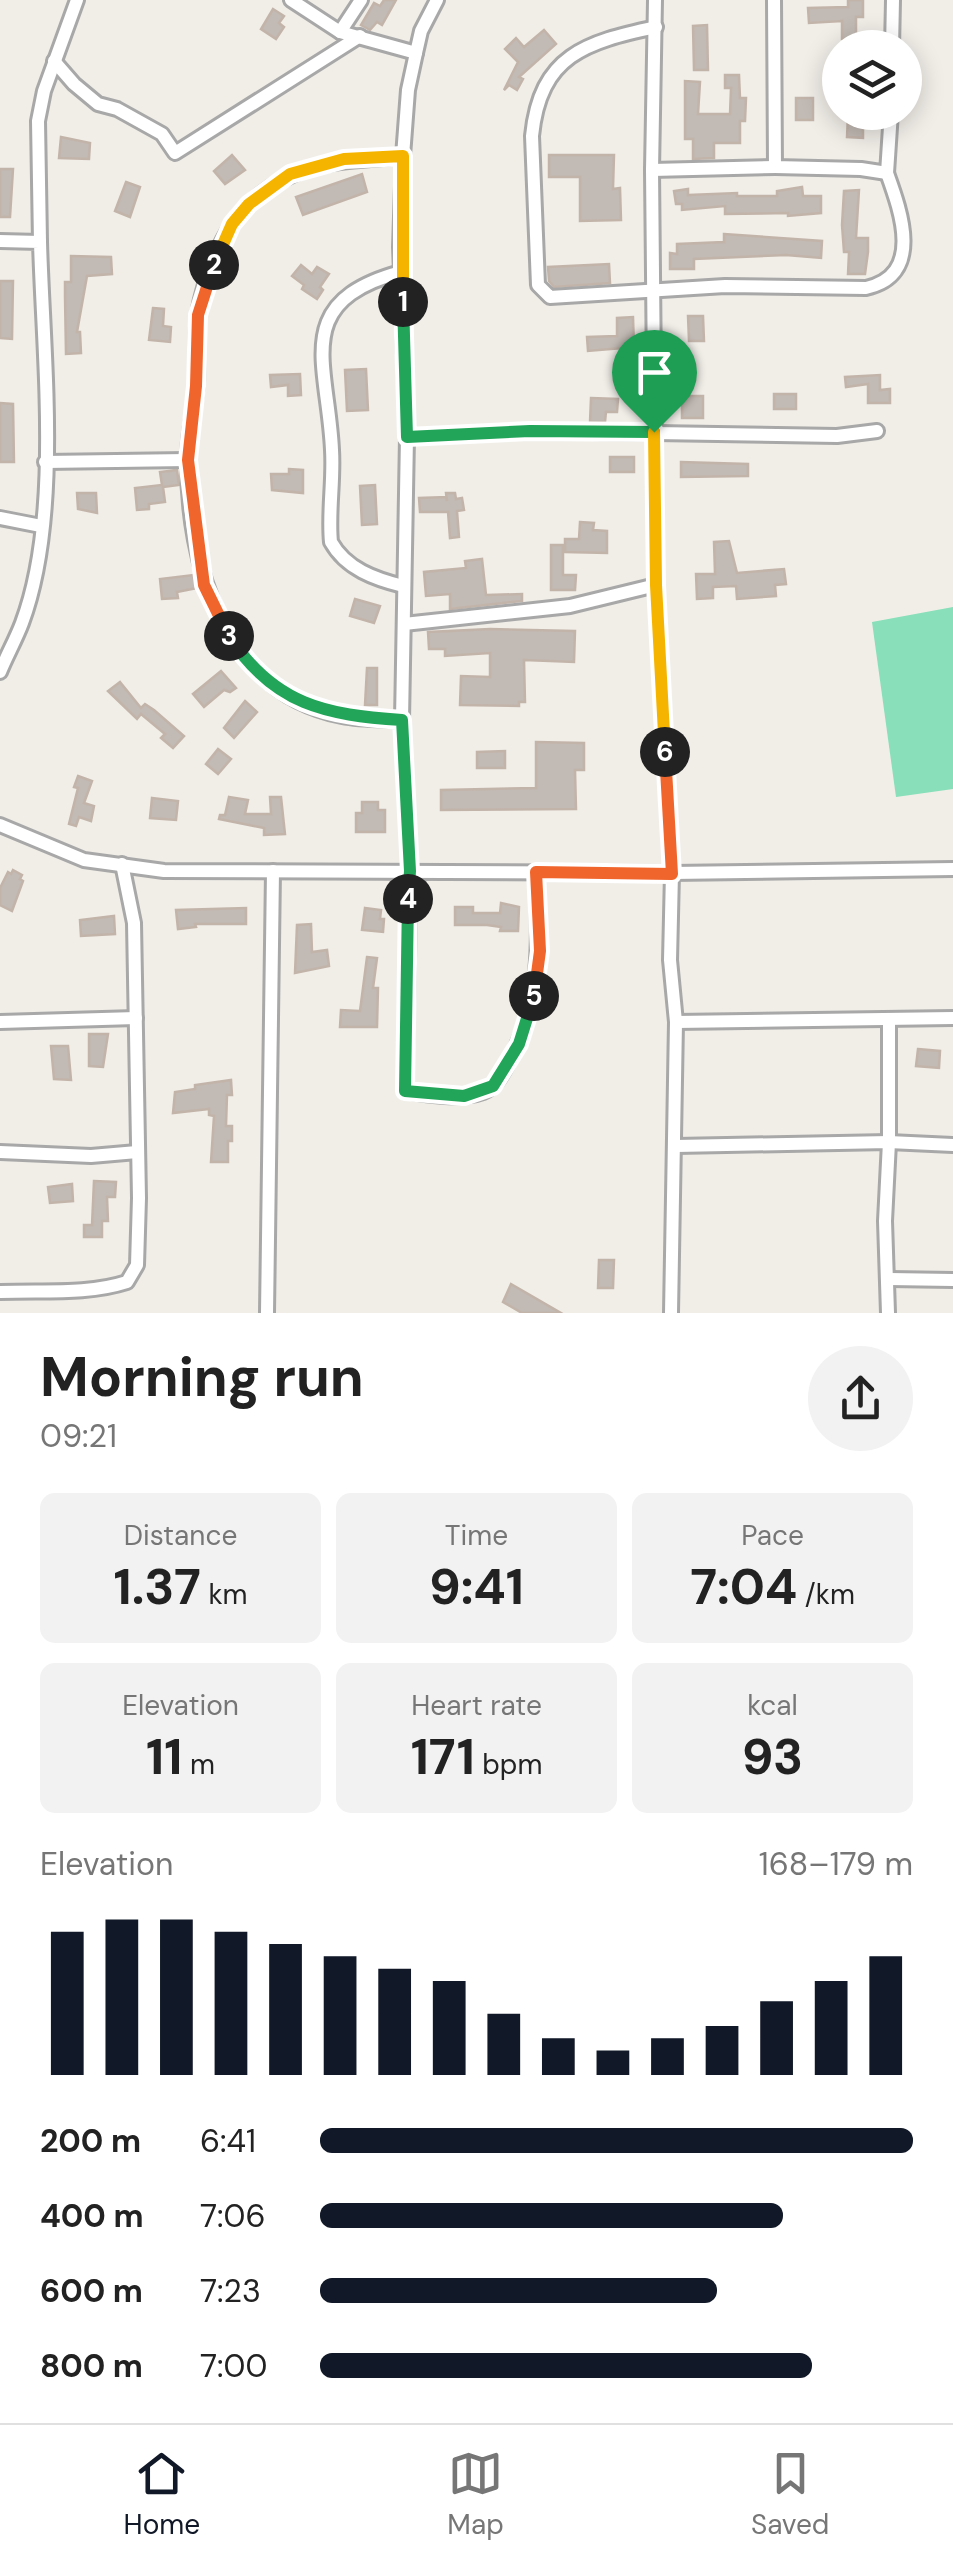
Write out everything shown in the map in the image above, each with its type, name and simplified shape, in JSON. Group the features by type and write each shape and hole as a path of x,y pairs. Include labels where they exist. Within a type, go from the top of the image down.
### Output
{"street":[{"path":"0,672 23,621 45,505 38,121 54,61 77,0"},
{"path":"291,0 340,32 416,52"},
{"path":"340,32 362,0"},
{"path":"438,0 421,31 416,52 408,90 403,156 401,272 407,437 402,720 410,871 404,1088 408,1092 464,1096 493,1086 519,1044 538,980 536,872"},
{"path":"655,0 652,170 656,585 672,874 670,960 676,1022 670,1313"},
{"path":"774,0 775,167"},
{"path":"892,30 893,0"},
{"path":"656,27 592,42 570,55 554,70 541,95 532,136 538,285 550,297 726,286 866,288 882,284 899,266 903,220 887,174 889,130"},
{"path":"54,61 98,104 116,109 162,134 175,152 360,36"},
{"path":"402,720 342,716 306,704 269,680 242,655 218,618 204,585 188,460 198,315 208,279 232,224 249,204 290,174 344,159 403,156"},
{"path":"652,170 775,167 861,169 887,174"},
{"path":"0,241 40,242"},
{"path":"401,272 375,279 346,296 330,316 322,339 332,454 331,542 336,552 362,571 403,586"},
{"path":"407,437 530,431 838,436 877,431"},
{"path":"45,462 188,460"},
{"path":"0,518 42,526"},
{"path":"404,624 570,606 656,585"},
{"path":"0,825 84,860 164,871 672,874 953,869"},
{"path":"0,1292 71,1290 127,1282 136,1265 134,923 122,864"},
{"path":"267,1313 273,871"},
{"path":"0,1022 136,1018"},
{"path":"676,1022 953,1018"},
{"path":"888,1019 888,1313"},
{"path":"676,1146 889,1142 953,1145"},
{"path":"0,1152 90,1156 137,1152"},
{"path":"889,1279 953,1280"}],"green space":[{"path":"953,607 953,789 896,797 872,622"}],"building":[{"path":"384,0 396,0 382,25 377,22 370,30 361,25 374,3 380,6"},
{"path":"848,0 863,0 863,17 856,17 856,30 842,30 842,21 809,23 808,8 848,7"},
{"path":"273,9 284,16 279,23 284,27 276,39 261,29"},
{"path":"707,25 708,70 694,70 693,26"},
{"path":"544,30 556,44 519,77 523,79 517,90 509,85 504,90 518,62 505,49 516,38 524,47"},
{"path":"725,75 739,75 740,98 746,98 740,143 714,143 714,158 693,159 693,139 685,139 685,81 700,82 698,114 730,114 731,88 725,88"},
{"path":"796,98 813,98 813,120 796,120"},
{"path":"847,130 863,130 863,138 847,137"},
{"path":"61,137 90,143 89,159 59,158"},
{"path":"232,155 245,170 225,184 214,171"},
{"path":"549,155 614,155 613,189 620,188 621,220 580,221 580,177 549,177"},
{"path":"0,169 13,169 10,217 0,217"},
{"path":"362,174 367,192 303,215 296,197"},
{"path":"126,182 140,187 130,217 115,211"},
{"path":"802,187 803,196 821,196 821,213 725,214 725,206 682,210 682,204 676,204 674,191 688,189 688,195 777,196 777,191"},
{"path":"859,190 856,238 868,238 868,252 865,274 848,274 849,252 844,252 842,225 844,191"},
{"path":"724,234 822,241 821,258 786,255 694,259 694,269 670,269 670,253 677,254 677,244 724,242"},
{"path":"71,256 111,257 112,274 87,276 77,332 81,353 66,354 65,282 71,282"},
{"path":"609,264 610,283 554,287 549,281 548,267"},
{"path":"301,265 312,274 317,267 329,274 317,299 292,276"},
{"path":"0,281 13,281 12,339 0,338"},
{"path":"153,308 164,309 163,326 171,327 170,342 149,340"},
{"path":"688,316 703,316 704,341 689,341"},
{"path":"633,317 634,347 588,351 587,337 617,336 617,318"},
{"path":"366,369 368,410 347,411 345,370"},
{"path":"300,374 301,395 288,396 288,385 271,387 270,375"},
{"path":"880,375 880,390 890,389 890,403 868,403 868,384 846,387 845,377"},
{"path":"774,394 796,394 796,409 774,409"},
{"path":"682,396 703,396 703,418 682,418"},
{"path":"591,398 618,399 617,412 606,412 605,422 590,422"},
{"path":"0,403 13,404 14,462 0,462"},
{"path":"610,457 634,457 634,472 610,472"},
{"path":"681,462 748,464 748,476 681,477"},
{"path":"289,469 303,470 303,493 272,490 271,474 289,474"},
{"path":"177,470 179,485 163,487 165,502 137,510 135,488 162,485 160,472"},
{"path":"375,485 377,524 362,525 360,486"},
{"path":"77,493 96,493 97,513 78,509"},
{"path":"446,493 462,498 464,510 457,511 459,537 450,538 448,512 420,512 419,498 446,497 447,501"},
{"path":"580,522 594,523 593,530 607,531 607,553 565,552 565,539 579,539"},
{"path":"729,541 737,573 784,569 786,584 775,585 776,596 737,599 736,586 713,587 713,598 697,599 696,574 715,574 714,542"},
{"path":"551,545 563,545 563,575 576,575 575,590 551,590"},
{"path":"482,559 486,595 522,594 522,601 450,609 450,594 426,596 424,572 466,568 465,561"},
{"path":"193,575 197,588 177,592 178,598 162,599 160,579"},
{"path":"355,599 380,606 374,623 350,616"},
{"path":"575,631 574,662 524,660 525,702 519,702 519,706 460,705 461,676 490,677 490,653 445,656 445,649 429,649 428,632"},
{"path":"367,668 377,668 377,705 365,705"},
{"path":"221,671 236,688 224,690 204,707 193,694"},
{"path":"120,682 141,708 145,704 184,736 173,748 161,738 165,734 141,714 137,719 108,691"},
{"path":"245,701 257,712 234,738 224,728"},
{"path":"536,742 584,743 584,770 575,770 576,809 441,810 441,790 536,788"},
{"path":"218,749 231,759 218,774 206,764"},
{"path":"505,751 505,768 477,768 477,752"},
{"path":"78,776 92,781 84,803 94,806 91,821 79,817 76,826 69,824"},
{"path":"229,797 248,800 245,814 271,814 270,797 281,797 285,834 264,835 264,828 219,819 225,815"},
{"path":"152,798 178,801 176,820 150,818"},
{"path":"362,802 378,802 378,810 385,810 385,832 356,832 356,813 362,813"},
{"path":"13,870 22,875 23,881 12,911 0,905 0,888"},
{"path":"501,903 519,907 518,931 500,931 501,927 487,925 455,925 455,907 473,907 473,913 500,913"},
{"path":"246,908 246,924 195,924 196,927 178,929 176,910"},
{"path":"365,908 381,910 383,932 362,930"},
{"path":"114,916 115,934 81,936 80,920"},
{"path":"311,924 312,952 327,950 329,966 295,973 297,925"},
{"path":"367,957 377,958 373,988 378,988 377,1027 340,1027 341,1010 360,1011"},
{"path":"89,1034 108,1034 103,1067 89,1066"},
{"path":"51,1046 68,1046 71,1080 54,1079"},
{"path":"918,1049 940,1051 939,1068 916,1066"},
{"path":"231,1080 232,1095 227,1095 226,1126 232,1126 228,1162 211,1162 214,1116 209,1115 209,1109 173,1113 175,1092"},
{"path":"94,1181 116,1182 115,1197 107,1197 108,1221 102,1221 102,1237 84,1237 84,1225 92,1225"},
{"path":"72,1184 73,1201 50,1203 48,1187"},
{"path":"599,1260 614,1260 613,1288 598,1288"},
{"path":"511,1284 561,1313 522,1313 503,1302"}],"route":[{"path":"403,156 400,248 407,437 530,431 654,432 656,585 672,874 536,872 538,980 519,1044 508,1064 493,1086 483,1092 464,1096 405,1091 410,871 402,720 342,716 306,704 269,680 242,655 218,618 204,585 196,543 188,460 198,315 208,279 232,224 249,204 290,174 344,159 403,156"}]}
